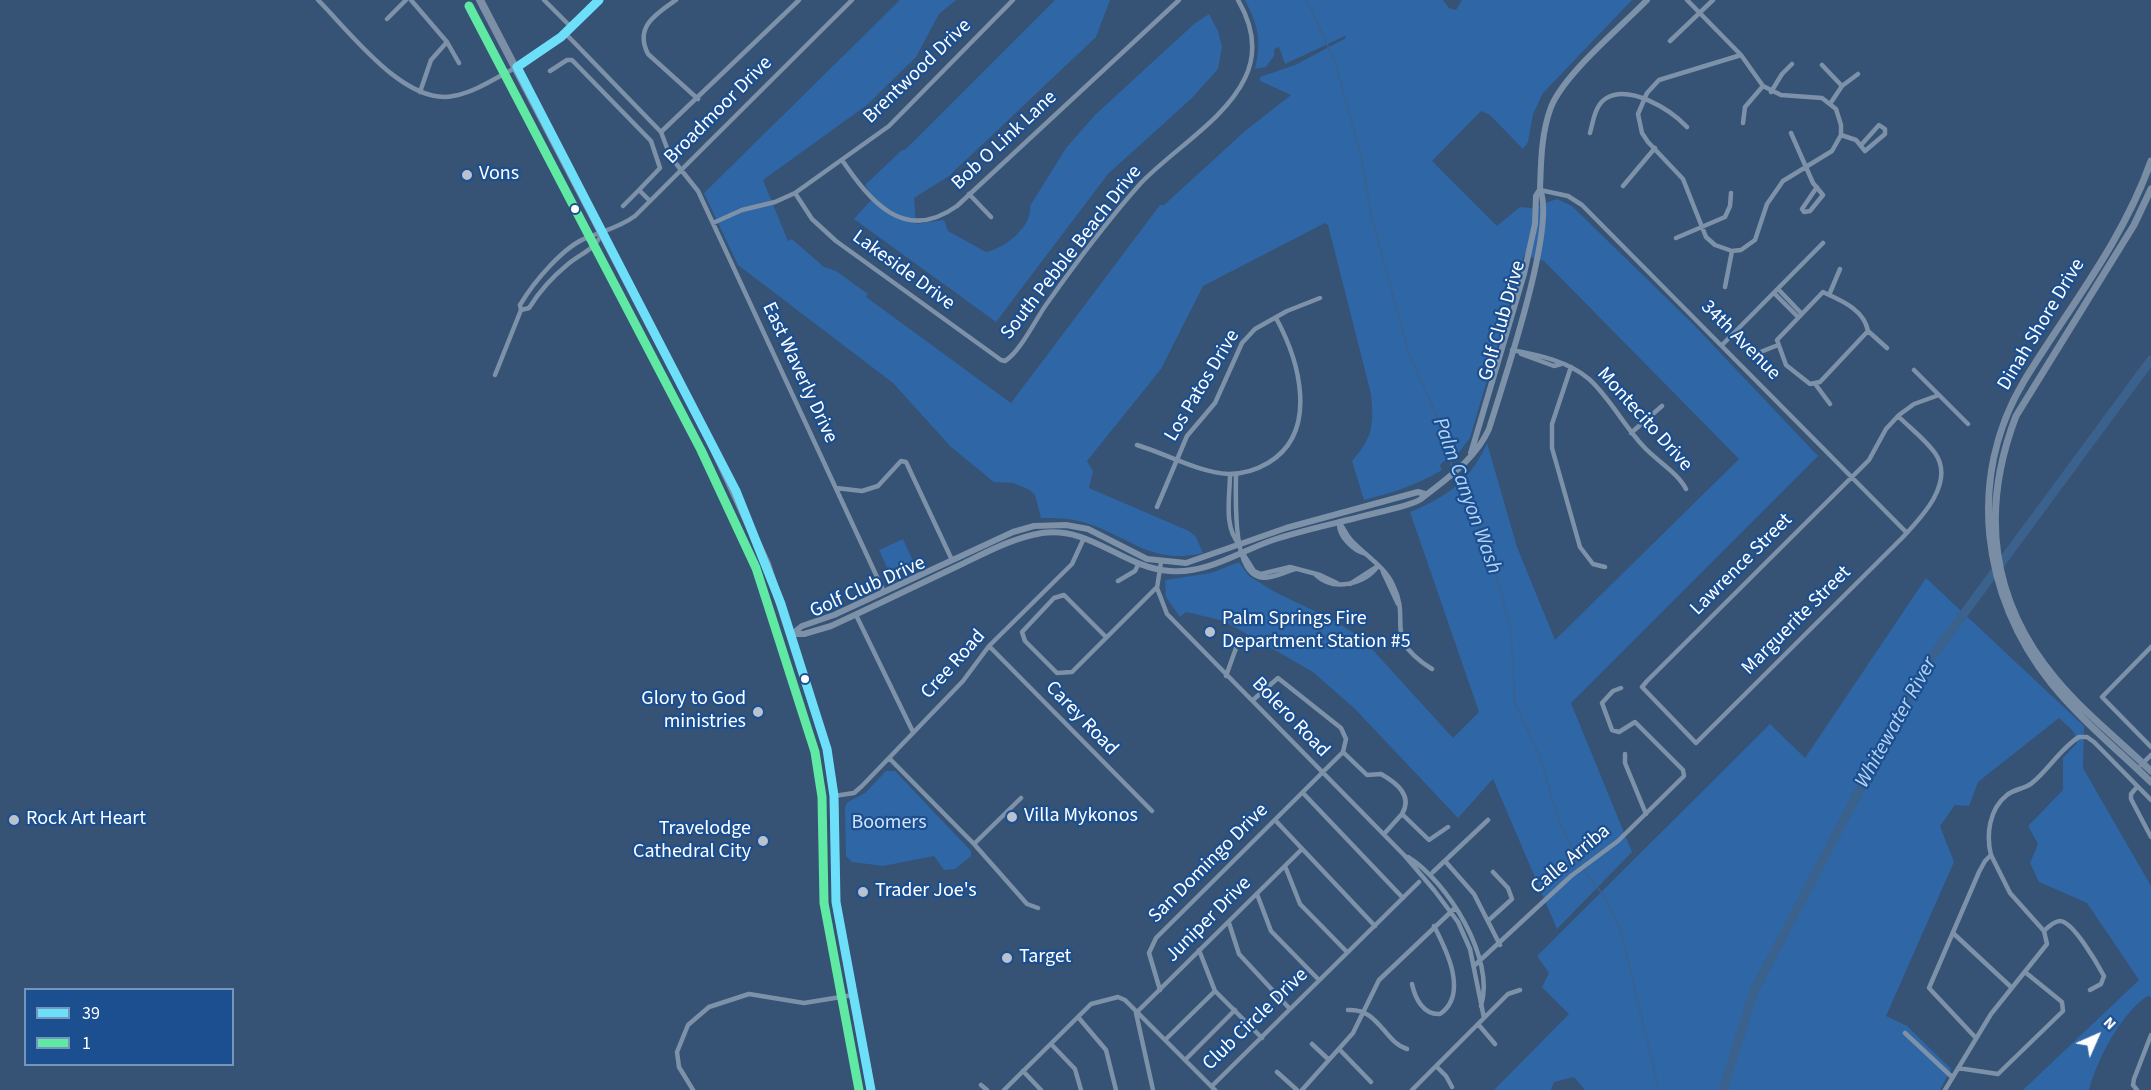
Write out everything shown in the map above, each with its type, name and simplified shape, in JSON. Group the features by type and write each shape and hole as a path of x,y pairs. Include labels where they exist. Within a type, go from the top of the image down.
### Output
{"main road":[{"path":"480,0 517,67 736,491 767,564 827,749 834,796 836,902 871,1090"},
{"path":"517,67 568,30 599,0"},
{"name":"Dinah Shore Drive","path":"2151,160 2126,220 2023,383 2000,450 1994,519 1998,555 2007,594 2028,641 2054,682 2140,766 2151,782"},
{"name":"Dinah Shore Drive","path":"2000,450 2031,389 2134,225 2151,189"},
{"name":"Dinah Shore Drive","path":"2140,766 2151,771"}],"street":[{"path":"318,0 398,81 420,92 440,98 460,94 517,67"},
{"path":"387,19 406,0"},
{"path":"411,0 447,42 459,63"},
{"path":"544,0 594,64 661,132 799,0"},
{"path":"676,0 651,18 645,26 643,45 648,54 698,99"},
{"name":"Broadmoor Drive","path":"602,234 628,220 650,201 852,0"},
{"name":"Brentwood Drive","path":"713,223 795,193 889,126 1012,0"},
{"name":"South Pebble Beach Drive","path":"1005,361 1140,184 1234,97 1246,76 1252,54 1250,26 1238,0"},
{"name":"Golf Club Drive","path":"1471,453 1481,447 1489,429 1542,238 1544,198 1540,190 1541,158 1546,122 1556,96 1573,75 1647,0"},
{"path":"1687,0 1741,55 1763,86 1772,92 1792,97 1813,95 1830,104 1840,118 1841,135 1826,157 1793,172 1773,192 1755,240 1741,249 1732,251 1715,245 1701,227 1683,179 1642,133 1638,114 1642,100 1659,80 1741,55"},
{"path":"1670,41 1713,0"},
{"name":"Bob O Link Lane","path":"842,160 872,201 890,213 910,220 941,216 969,194 1174,1"},
{"path":"420,92 431,60 447,42"},
{"path":"550,71 569,60 585,73 651,141 660,170 623,206"},
{"path":"585,73 594,64"},
{"path":"1772,92 1782,74 1792,64"},
{"path":"1822,65 1842,86"},
{"path":"1830,104 1842,86 1858,74"},
{"path":"1743,123 1745,107 1763,86"},
{"path":"1590,133 1595,114 1605,99 1622,93 1676,116 1687,127"},
{"path":"621,110 630,101"},
{"path":"1879,125 1885,129 1885,134 1868,151 1864,152 1862,144 1879,125"},
{"name":"East Waverly Drive","path":"661,132 670,156 698,191 884,592"},
{"path":"1791,133 1805,165 1824,195 1810,211 1804,212 1802,209 1804,202 1817,187"},
{"path":"1841,135 1862,144"},
{"path":"1623,186 1655,148"},
{"path":"639,190 650,201"},
{"name":"Golf Club Drive","path":"791,634 804,634 856,615 1018,538 1059,532 1084,537 1138,565 1159,571 1189,572 1206,568 1271,541 1420,500 1463,466 1471,453 1504,348 1533,238 1536,196 1540,190"},
{"name":"34th Avenue","path":"1540,190 1568,196 1582,205 1907,533"},
{"name":"Lakeside Drive","path":"795,193 812,219 836,241 1005,361"},
{"path":"1676,238 1725,217 1730,206 1731,193"},
{"path":"969,194 991,217"},
{"path":"495,375 525,295 545,271 586,238 602,234"},
{"path":"521,310 529,309 539,292 565,266 595,247 602,234"},
{"path":"1722,345 1823,243"},
{"path":"1725,287 1732,251"},
{"path":"1828,295 1840,269"},
{"path":"1776,291 1800,315"},
{"path":"1830,404 1816,385 1810,384 1788,369 1778,345 1778,336 1819,295 1823,292 1849,303 1867,326 1868,331 1887,348"},
{"name":"Los Patos Drive","path":"1157,507 1187,436 1222,390 1242,343 1255,329 1298,305 1320,298"},
{"path":"1137,445 1203,469 1233,474 1248,471 1274,459 1294,435 1298,420 1299,374 1287,338 1276,318"},
{"path":"1816,385 1868,331"},
{"path":"1753,355 1778,345"},
{"name":"Montecito Drive","path":"1504,348 1542,356 1571,367 1597,388 1631,433 1658,461 1681,480 1686,489"},
{"path":"1571,367 1552,424 1552,448 1580,547 1593,564 1605,567"},
{"path":"1914,370 1968,424"},
{"path":"1898,416 1914,404 1939,395"},
{"path":"1631,433 1662,406"},
{"name":"Lawrence Street","path":"1708,731 1696,743 1642,687 1869,460 1886,429 1898,416"},
{"name":"Marguerite Street","path":"1708,731 1907,533 1932,504 1939,481 1940,465 1936,454 1898,416"},
{"path":"836,489 869,490 884,481 901,461 906,462 952,560"},
{"path":"1233,474 1230,520 1234,539 1239,545 1248,569 1257,577 1271,577 1295,569 1316,575 1323,580 1350,584 1374,572 1378,566"},
{"name":"Golf Club Drive","path":"791,634 802,626 834,615 1013,532 1049,524 1088,529 1147,559 1161,562 1199,560 1263,535 1418,492 1425,494"},
{"path":"1339,522 1338,528 1346,541 1357,551 1366,554 1395,588 1402,639 1416,658 1432,669"},
{"name":"Cree Road","path":"834,796 854,793 889,758 963,681 989,646 1072,564 1084,537"},
{"name":"Bolero Road","path":"1161,562 1157,588 1167,614 1414,864 1463,919 1477,963 1484,998 1481,1006 1484,1018"},
{"path":"1118,581 1135,571 1138,565"},
{"path":"1106,637 1064,595 1054,598 1022,632 1025,641 1057,673 1072,672 1157,588"},
{"path":"856,615 913,732"},
{"name":"Carey Road","path":"989,646 1152,812"},
{"path":"2151,647 2102,697 2151,747"},
{"path":"1226,676 1236,648"},
{"path":"1253,700 1278,678 1341,728 1346,739 1343,752 1367,775 1381,774 1406,796 1407,803 1402,814 1384,834"},
{"name":"Calle Arriba","path":"1477,963 1500,945 1571,876 1618,842 1684,776 1683,770 1638,724 1630,723 1619,732 1612,729 1602,703 1612,691 1621,688"},
{"path":"1945,1090 1975,1037 2011,987 2047,944 2044,931 2010,893 1991,855 1988,842 1990,820 1998,806 2008,794 2032,783 2074,740 2087,737 2151,800"},
{"name":"San Domingo Drive","path":"1160,990 1149,953 1150,946 1343,752"},
{"path":"1625,754 1625,763 1646,814"},
{"path":"2140,766 2151,755"},
{"path":"889,758 974,844 1027,904 1038,908"},
{"path":"2137,787 2131,794 2131,799 2151,837"},
{"path":"1303,793 1403,898"},
{"path":"974,844 1021,798"},
{"path":"1402,814 1429,840 1448,826"},
{"path":"1275,820 1375,926"},
{"path":"1433,872 1488,820"},
{"name":"Juniper Drive","path":"1136,1013 1302,849"},
{"path":"1975,1037 1931,992 1929,987 1984,861 1991,855"},
{"path":"1445,861 1474,894 1500,945"},
{"path":"1286,866 1300,904 1347,952"},
{"path":"1489,920 1512,899 1508,888 1493,872"},
{"name":"Club Circle Drive","path":"1004,1090 1098,1000 1118,997 1125,1000 1213,1088 1419,882"},
{"path":"1257,894 1271,931 1319,980"},
{"path":"1302,1090 1353,1033 1379,980 1453,910"},
{"path":"2044,931 2062,921 2075,932 2104,976 2102,984 2090,990"},
{"path":"1229,923 1239,954 1246,964 1290,1009"},
{"path":"1412,984 1419,1002 1428,1011 1440,1014 1449,1005 1452,995 1452,967 1434,926"},
{"path":"1953,933 2011,987"},
{"path":"1199,950 1215,991 1262,1038"},
{"path":"1958,1068 1998,1074 2063,1011 2062,1002 2025,972"},
{"path":"1412,1090 1508,994 1520,990"},
{"path":"1165,1040 1215,991"},
{"path":"693,1090 679,1067 677,1052 681,1039 698,1015 722,1001 749,994 804,1003 853,995"},
{"path":"1185,1060 1234,1010"},
{"path":"1348,1010 1364,1014 1384,1027 1399,1046 1407,1049"},
{"path":"1136,1013 1153,1090"},
{"path":"1078,1017 1106,1050 1116,1090"},
{"path":"1478,1024 1494,1044"},
{"path":"1905,1033 1952,1077"},
{"path":"2137,1090 2133,1085 2134,1079 2151,1035"},
{"path":"1051,1044 1075,1069 1081,1090"},
{"path":"1312,1044 1328,1059"},
{"path":"1339,1049 1371,1082"},
{"path":"1436,1066 1446,1076 1452,1087"},
{"path":"1023,1071 1041,1090"},
{"path":"1276,1072 1297,1090"},
{"path":"981,1085 987,1090"}],"green space":[{"path":"900,0 956,0 939,14 916,57 867,105 763,180 788,241 792,239 824,267 836,271 868,294 866,297 1011,403 1160,205 1164,205 1245,131 1291,95 1260,81 1260,77 1295,65 1346,38 1345,36 1285,64 1279,47 1274,49 1274,56 1266,67 1255,69 1258,33 1245,0 1443,0 1449,8 1456,10 1462,0 1632,0 1543,93 1533,114 1528,142 1523,149 1490,115 1481,111 1432,161 1497,226 1520,207 1531,208 1557,199 1572,206 1693,324 1818,456 1571,703 1632,852 1557,929 1493,779 1458,818 1355,709 1313,672 1224,621 1186,612 1180,617 1166,597 1165,580 1211,573 1239,562 1249,576 1275,592 1333,620 1362,638 1453,738 1479,712 1410,512 1435,500 1456,486 1481,456 1487,443 1517,547 1555,640 1739,459 1544,261 1524,255 1470,438 1456,456 1454,452 1440,465 1442,470 1404,488 1364,500 1352,461 1364,445 1370,430 1371,394 1328,225 1325,223 1203,286 1161,369 1087,461 1093,471 1089,488 1189,531 1196,537 1203,553 1185,556 1154,552 1083,522 1041,518 1035,495 1030,490 1013,483 994,482 951,447 893,383 738,265 704,193"},
{"path":"1055,0 1110,0 1096,37 949,176 914,198 916,224 944,220 948,231 986,252 1001,246 1022,229 1030,214 1030,206 1066,148 1095,115 1194,24 1209,14 1218,31 1222,47 1218,69 1192,98 1108,174 996,322 854,219 873,198 865,185 902,150 905,150"},
{"path":"903,539 914,563 890,574 879,550"},
{"path":"1926,578 2084,726 2083,768 2151,886 2151,997 2147,996 2137,1004 2111,1038 2098,1064 2089,1090 2023,1090 2139,980 2087,903 2039,882 2030,863 2038,844 2028,826 2063,790 2063,758 2077,743 2074,732 2059,718 1978,782 1969,806 1955,805 1940,826 1954,862 1886,1016 1907,1026 1951,1069 1940,1090 1585,1090 1574,1077 1554,1082 1551,1090 1494,1090 1569,1014 1542,987 1549,973 1537,956 1770,724 1805,758"},
{"name":"Boomers","path":"886,771 895,771 971,851 971,856 955,869 944,870 934,856 883,866 852,862 846,856 845,807 848,802 865,793"}],"waterway":[{"name":"Palm Canyon Wash","path":"1307,0 1335,62 1360,152 1371,215 1409,354 1436,414 1453,470"},
{"name":"Whitewater River","path":"1723,1090 1754,991 1923,669 2151,360"},
{"name":"Palm Canyon Wash","path":"1455,474 1488,546 1511,631 1515,704 1539,754 1559,821 1581,866"},
{"name":"Palm Canyon Wash","path":"1584,870 1604,896 1621,931 1659,1090"}],"transit line":[{"name":"39","path":"599,0 561,37 517,67 736,491 781,604 827,749 834,796 836,902 871,1090"},
{"name":"1","path":"469,6 701,450 756,568 815,752 822,797 824,903 859,1090"}],"place":[{"name":"Vons","path":"467,175"},
{"name":"Palm Springs Fire Department Station #5","path":"1210,632"},
{"name":"Glory to God ministries","path":"758,712"},
{"name":"Villa Mykonos","path":"1012,817"},
{"name":"Rock Art Heart","path":"14,820"},
{"name":"Travelodge Cathedral City","path":"763,841"},
{"name":"Trader Joe's","path":"863,892"},
{"name":"Target","path":"1007,958"}]}
